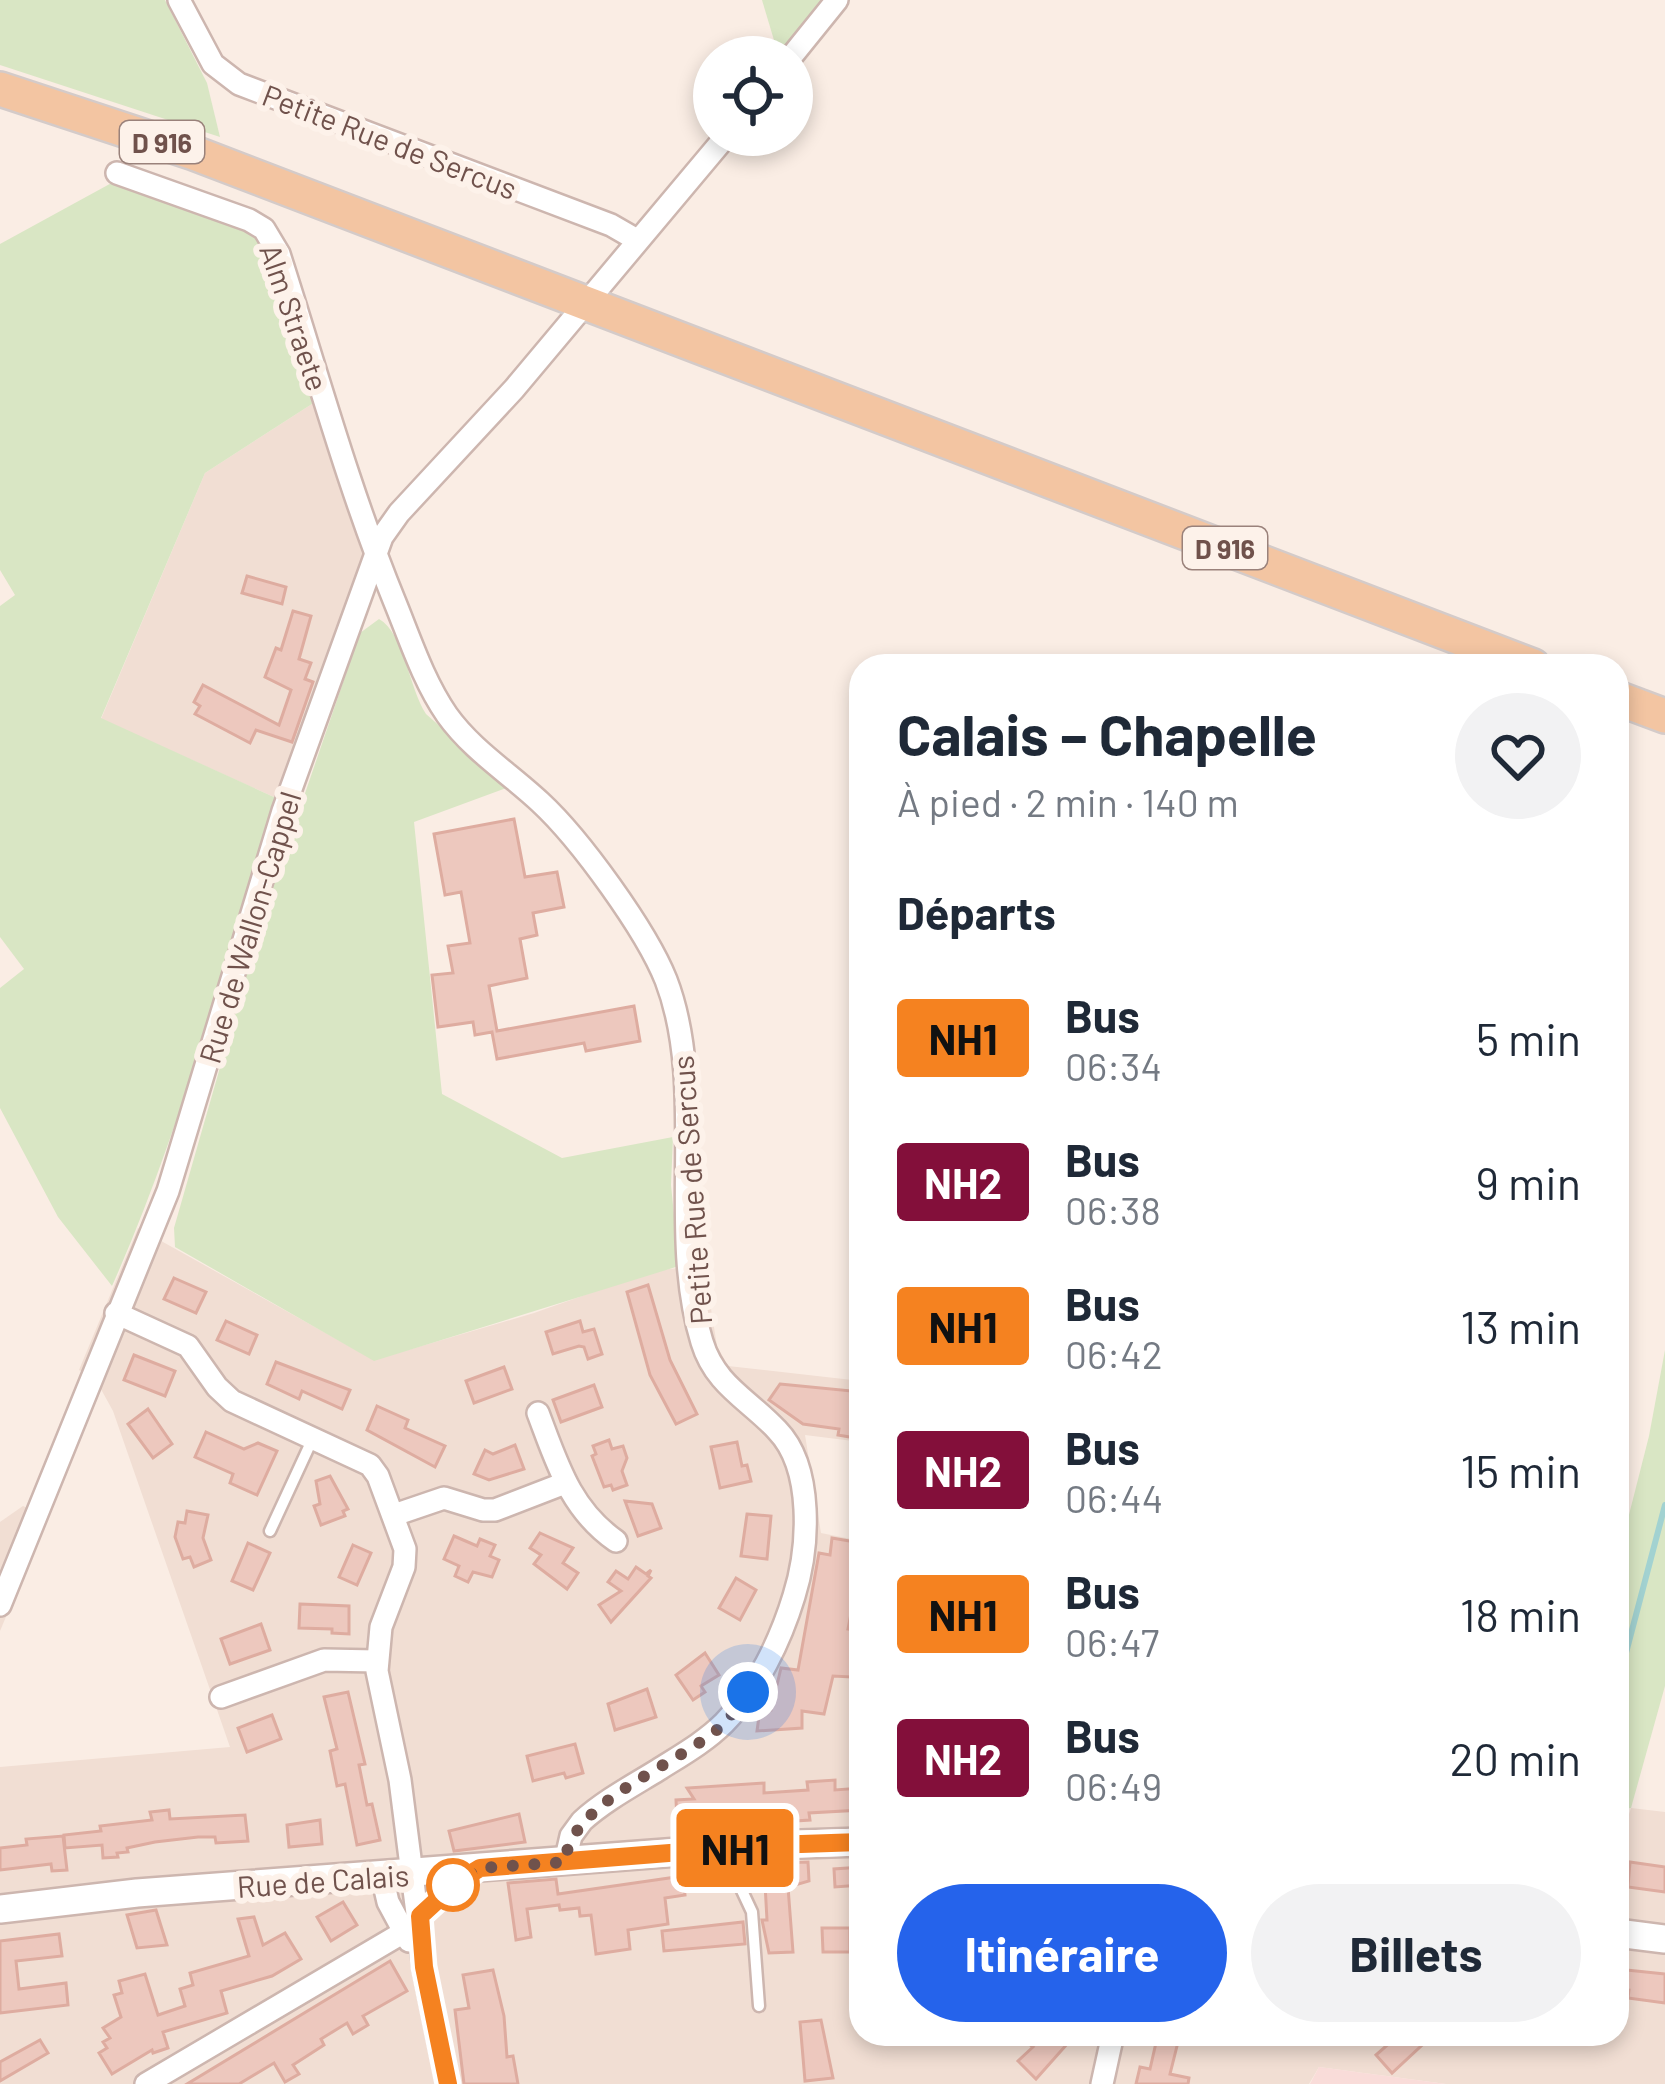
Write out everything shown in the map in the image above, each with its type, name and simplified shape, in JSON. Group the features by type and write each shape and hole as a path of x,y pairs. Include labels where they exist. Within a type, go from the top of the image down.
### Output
{"main road":[{"name":"D 916","path":"0,89 179,148 1503,654"},
{"path":"1629,702 1665,716"}],"street":[{"name":"Petite Rue de Sercus","path":"179,0 206,55 239,84 601,221 637,240"},
{"path":"808,36 837,0"},
{"name":"Rue de Wallon-Cappel","path":"0,1605 182,1150 283,811 375,554 393,520 500,405 709,156"},
{"name":"Alm Straete","path":"118,173 249,220 270,236 375,554"},
{"name":"Petite Rue de Sercus","path":"375,554 421,666 447,715 559,820 661,969 680,1036 690,1269 698,1329 721,1381 787,1441 802,1487 798,1581 782,1629 748,1692 715,1732 589,1815 571,1836 565,1862"},
{"path":"116,1313 188,1346 232,1401 370,1465 394,1515 406,1561 381,1627 377,1661 414,1874 415,1925 448,2084"},
{"path":"538,1413 565,1483 586,1516 616,1540"},
{"path":"394,1515 444,1498 495,1510 565,1483"},
{"path":"221,1697 324,1660 377,1661"},
{"name":"Rue de Calais","path":"0,1909 182,1889 849,1843"},
{"path":"382,1876 388,1902 415,1925"},
{"path":"146,2084 415,1925"},
{"path":"1629,1934 1665,1939"},
{"path":"1095,2082 1108,2046"}],"lane":[{"path":"270,1531 313,1438"},
{"path":"734,1848 737,1880 752,1912 759,2006"},
{"path":"415,1925 457,1882 480,1868"}],"shaded area":[{"path":"315,402 363,557 276,798 101,719 205,473"},
{"path":"138,1228 374,1360 534,1313 653,1271 704,1265 717,1346 728,1366 849,1380 849,1440 805,1435 821,1533 849,1539 849,2046 1629,2046 1631,1808 1665,1812 1665,2084 1446,2084 1319,2067 1309,2084 0,2084 0,1767 230,1747 113,1411 97,1382 79,1370"},
{"path":"23,1506 48,1517 0,1631 0,1522"},
{"path":"1319,2067 1446,2084 1310,2084"}],"green space":[{"path":"0,0 165,0 207,83 220,137 0,65"},
{"path":"762,0 830,0 798,36 773,36"},
{"path":"117,180 242,222 271,254 315,402 205,473 101,718 276,798 181,1106 112,1286 58,1217 0,1108 0,988 24,969 0,937 0,606 15,595 0,570 0,244"},
{"path":"379,619 400,648 426,714 509,787 414,822 442,1094 562,1158 673,1137 671,1185 679,1266 374,1361 175,1247 174,1228 266,907 360,633"},
{"path":"1665,1350 1665,1686 1629,1808 1629,1515"}],"building":[{"path":"247,576 286,587 282,604 242,593"},
{"path":"293,611 311,616 299,659 311,663 305,679 313,682 292,742 256,730 250,743 195,714 200,706 194,702 203,685 279,725 291,690 265,677 276,648 281,650"},
{"path":"514,819 525,877 557,872 564,907 533,913 537,935 520,939 527,978 489,986 497,1031 634,1006 640,1041 586,1051 584,1043 497,1059 492,1032 475,1035 473,1022 438,1027 432,975 453,973 448,946 470,943 461,892 445,895 434,834"},
{"path":"174,1278 206,1292 196,1313 164,1299"},
{"path":"648,1285 670,1360 697,1414 676,1424 650,1375 627,1292"},
{"path":"226,1321 257,1335 249,1354 217,1340"},
{"path":"580,1321 583,1332 594,1329 602,1354 588,1359 579,1346 553,1354 546,1332"},
{"path":"134,1355 175,1371 165,1396 124,1380"},
{"path":"276,1362 350,1390 342,1409 302,1391 299,1399 267,1384"},
{"path":"504,1367 512,1389 474,1403 466,1381"},
{"path":"780,1384 849,1391 849,1437 838,1435 839,1429 803,1424 769,1400"},
{"path":"594,1385 602,1407 561,1422 553,1400"},
{"path":"377,1406 408,1420 405,1428 445,1446 435,1467 367,1430"},
{"path":"148,1409 172,1444 153,1458 128,1424"},
{"path":"206,1432 244,1449 258,1443 277,1451 257,1495 230,1483 233,1474 195,1457"},
{"path":"609,1440 612,1449 623,1446 627,1458 622,1471 627,1485 613,1490 611,1485 604,1487 592,1456 596,1454 593,1446"},
{"path":"737,1442 751,1481 720,1488 711,1447"},
{"path":"515,1445 524,1469 489,1480 474,1474 485,1450 493,1454"},
{"path":"330,1476 348,1509 343,1511 345,1516 321,1525 314,1506 320,1504 316,1481"},
{"path":"625,1501 652,1504 661,1528 638,1536"},
{"path":"187,1511 208,1515 203,1538 211,1560 194,1567 190,1557 183,1559 175,1537"},
{"path":"747,1514 771,1516 767,1559 741,1556"},
{"path":"540,1533 573,1548 563,1563 578,1573 567,1589 534,1564 541,1555 530,1548"},
{"path":"454,1536 477,1546 480,1539 495,1545 490,1556 499,1560 492,1577 473,1572 468,1582 455,1576 459,1566 444,1559"},
{"path":"832,1538 849,1541 849,1677 833,1676 824,1714 802,1711 802,1728 757,1731 760,1709 771,1710 781,1668 798,1670 819,1553 830,1555"},
{"path":"248,1543 270,1553 253,1590 232,1581"},
{"path":"353,1545 371,1553 357,1585 339,1577"},
{"path":"636,1567 646,1574 651,1570 651,1578 611,1622 599,1605 621,1591 608,1582 616,1571 628,1579"},
{"path":"736,1578 756,1590 740,1620 719,1608"},
{"path":"300,1604 349,1606 349,1634 299,1628"},
{"path":"261,1624 270,1650 230,1664 221,1639"},
{"path":"705,1653 719,1675 701,1686 705,1692 693,1700 676,1675"},
{"path":"647,1689 656,1717 615,1730 608,1704"},
{"path":"348,1692 365,1764 359,1765 367,1805 372,1804 380,1840 357,1845 345,1784 337,1786 330,1751 337,1749 324,1697"},
{"path":"272,1715 281,1739 247,1752 238,1728"},
{"path":"575,1744 583,1773 533,1781 527,1756"},
{"path":"835,1780 835,1790 849,1789 849,1811 809,1813 810,1820 763,1823 743,1824 743,1817 677,1821 676,1800 694,1799 687,1788 764,1783 764,1793 808,1790 807,1782"},
{"path":"169,1810 170,1819 245,1815 248,1841 216,1843 215,1837 198,1837 155,1842 103,1858 102,1845 65,1848 64,1835 152,1820 150,1812"},
{"path":"519,1814 525,1842 454,1851 449,1831"},
{"path":"320,1820 322,1844 289,1847 287,1825"},
{"path":"63,1836 67,1870 52,1871 51,1864 0,1870 0,1848 27,1845 26,1839"},
{"path":"808,1862 809,1881 788,1887 793,1952 769,1953 762,1920 767,1920 765,1884 759,1885 758,1864"},
{"path":"1630,1862 1665,1867 1665,1892 1629,1887"},
{"path":"849,1868 849,1886 835,1887 834,1869"},
{"path":"683,1876 685,1895 665,1898 668,1924 628,1930 630,1949 596,1954 591,1915 580,1916 579,1908 560,1910 559,1905 527,1909 531,1937 516,1940 508,1883 556,1879 558,1894"},
{"path":"343,1902 357,1925 331,1941 317,1917"},
{"path":"156,1910 167,1945 137,1948 127,1915"},
{"path":"254,1917 263,1945 285,1933 301,1959 272,1976 221,1991 227,2013 163,2032 168,2048 152,2050 112,2074 99,2053 110,2038 103,2028 121,2017 114,1995 122,1993 119,1981 145,1974 158,2015 185,2006 180,1989 193,1985 190,1973 249,1956 238,1919"},
{"path":"743,1922 745,1944 664,1951 662,1931"},
{"path":"822,1928 849,1928 849,1952 823,1952"},
{"path":"59,1934 62,1956 16,1961 19,1989 66,1983 68,2005 0,2013 0,1941"},
{"path":"390,1961 407,1991 363,2016 368,2025 353,2034 347,2023 321,2039 324,2045 293,2065 299,2074 285,2082 274,2063 239,2084 187,2084"},
{"path":"493,1970 507,2057 513,2056 518,2084 464,2084 455,2010 469,2008 463,1975"},
{"path":"1629,1970 1665,1974 1665,2003 1629,1998"},
{"path":"821,2020 833,2078 805,2081 800,2022"},
{"path":"40,2040 48,2053 0,2081 0,2062"},
{"path":"1065,2046 1036,2079 1018,2061 1033,2047"},
{"path":"1155,2046 1177,2046 1170,2074 1189,2078 1188,2084 1136,2084 1140,2067 1150,2069"},
{"path":"1386,2046 1421,2046 1392,2073 1376,2055"}],"waterway":[{"path":"1629,1642 1665,1505"}],"bus line":[{"name":"NH1","path":"448,2084 424,1967 420,1916 480,1868 849,1842"}],"route":[{"path":"453,1885 480,1868 565,1862 571,1836 589,1815 715,1732 748,1692"}]}
